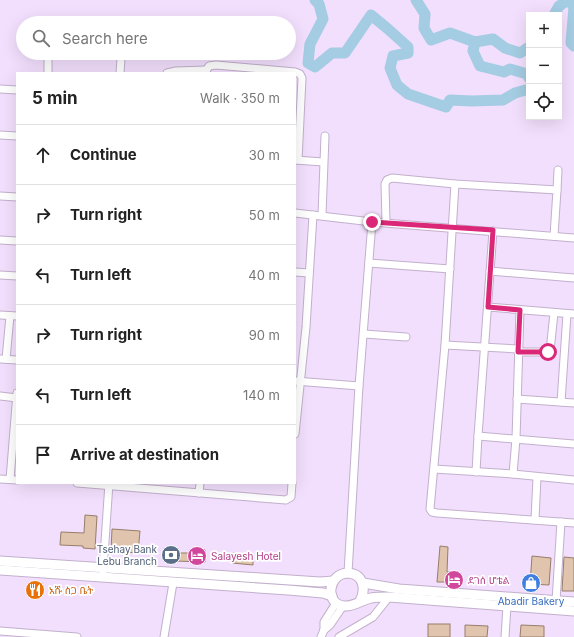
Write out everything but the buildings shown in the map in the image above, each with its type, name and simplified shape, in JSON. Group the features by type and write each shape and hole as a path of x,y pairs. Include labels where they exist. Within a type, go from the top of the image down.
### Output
{"main road":[{"path":"0,561 173,582 306,591 352,606 360,601 389,597 574,611"},
{"path":"0,570 334,581"},
{"path":"337,602 330,591 334,581 340,575 348,574 354,575 363,583 363,596 360,601"},
{"path":"363,583 399,589 574,602"}],"street":[{"path":"48,60 48,72"},
{"path":"120,72 121,60"},
{"path":"172,72 205,71 209,66 216,65 295,72"},
{"path":"296,72 300,74 302,78 297,120 296,160 323,162"},
{"path":"0,89 16,90"},
{"path":"0,135 16,136"},
{"path":"322,215 324,136"},
{"path":"554,236 558,170"},
{"path":"386,222 384,184 387,180 392,178 455,184 557,190"},
{"path":"455,184 445,345 430,508 432,512 437,513 574,523"},
{"path":"0,196 16,197"},
{"path":"296,213 372,222 493,230 574,238"},
{"path":"296,408 297,381 305,335 314,215"},
{"path":"348,574 359,386 372,222"},
{"path":"476,472 493,230"},
{"path":"0,240 16,241"},
{"path":"369,263 450,269"},
{"path":"490,271 574,278"},
{"path":"296,272 309,273"},
{"path":"0,275 16,276"},
{"path":"488,307 572,314"},
{"path":"561,402 574,308"},
{"path":"513,474 516,439 520,310"},
{"path":"445,345 484,346 518,351 548,352 550,351 554,313"},
{"path":"0,315 13,316 3,359 16,360"},
{"path":"364,334 406,337"},
{"path":"297,381 359,386"},
{"path":"0,396 16,398"},
{"path":"517,399 574,403"},
{"path":"0,479 14,479 16,436"},
{"path":"478,436 574,444"},
{"path":"434,469 513,474 574,480"},
{"path":"535,520 537,477"},
{"path":"103,573 109,484 286,500 291,497 292,484"},
{"path":"200,484 200,493"},
{"path":"556,601 561,522"},
{"path":"164,637 173,582"},
{"path":"339,637 374,617 389,597"},
{"path":"322,635 324,622 337,602"},
{"path":"505,637 507,606"},
{"path":"0,631 29,635 77,637"}],"waterway":[{"path":"315,0 319,4 323,19 310,44 308,63 315,67 332,53 345,53 371,15 408,47 408,53 393,56 390,68 397,85 408,94 446,107 450,100 503,100 515,93 526,90"},
{"path":"416,0 425,14 424,28 431,40 450,33 475,42 493,39 505,48 520,53 528,48"},
{"path":"556,12 559,6 568,0"},
{"path":"569,0 574,7 571,43 574,46"},
{"path":"475,42 473,51 480,66 504,72 510,69 526,74"}],"place":[{"name":"Tsehay Bank Lebu Branch","path":"171,555"},
{"name":"Salayesh Hotel","path":"197,556"},
{"name":"ደገሰ ሆቴል","path":"454,580"},
{"name":"Abadir Bakery","path":"531,583"},
{"name":"አሹ ስጋ ቤት","path":"35,590"}],"route":[{"path":"372,222 493,230 488,307 520,310 518,352 548,352"}]}
